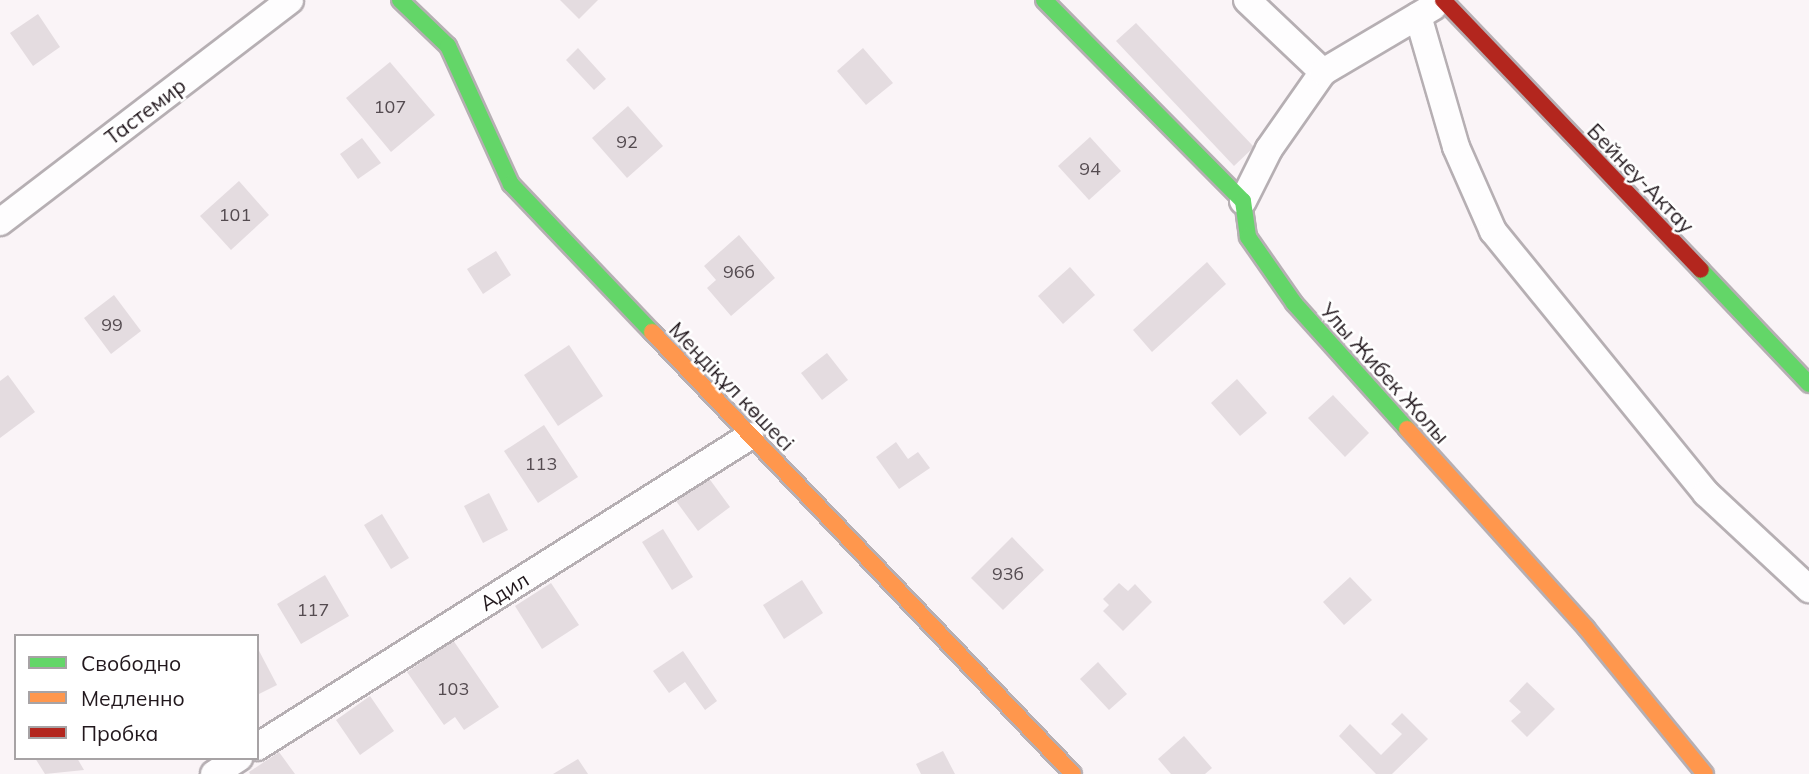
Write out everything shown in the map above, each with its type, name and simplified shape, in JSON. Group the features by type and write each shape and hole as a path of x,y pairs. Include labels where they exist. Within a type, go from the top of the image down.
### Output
{"main road":[{"name":"Меңдіқұл көшесі","path":"400,0 448,46 511,184 1073,774"},
{"path":"1044,0 1243,201"},
{"name":"Бейнеу-Актау","path":"1443,0 1809,384"},
{"name":"Улы Жибек Жолы","path":"1243,201 1248,237 1294,303 1586,628 1705,774"}],"street":[{"name":"Тастемир","path":"0,222 290,0"},
{"path":"1247,0 1323,72"},
{"path":"1243,201 1269,149 1323,72 1443,0"},
{"path":"1418,16 1456,147 1493,231 1706,493 1809,589"},
{"name":"Адил","path":"259,746 750,436"},
{"path":"214,774 236,760"}],"building":[{"path":"560,0 598,0 579,19"},
{"path":"38,14 60,47 33,66 10,33"},
{"path":"1136,23 1254,147 1234,166 1116,41"},
{"path":"578,48 606,79 594,90 566,60"},
{"path":"863,48 893,83 866,105 837,71"},
{"path":"390,62 435,115 391,152 346,98"},
{"path":"628,106 663,146 627,178 592,138"},
{"path":"1090,137 1121,171 1089,200 1058,166"},
{"path":"362,138 381,163 358,179 340,154"},
{"path":"239,181 269,215 231,250 200,216"},
{"path":"739,235 775,278 731,316 707,288 716,280 704,266"},
{"path":"496,251 511,275 483,294 467,269"},
{"path":"1207,262 1226,284 1152,352 1133,330"},
{"path":"1070,267 1095,295 1063,324 1038,296"},
{"path":"114,295 141,331 111,354 84,318"},
{"path":"569,345 603,396 558,426 524,375"},
{"path":"827,353 848,380 822,400 801,373"},
{"path":"8,375 35,412 0,438 0,381"},
{"path":"1237,379 1267,413 1240,436 1211,403"},
{"path":"1333,395 1369,433 1345,457 1308,418"},
{"path":"544,425 578,477 538,503 504,451"},
{"path":"896,442 908,459 918,452 930,468 899,489 876,457"},
{"path":"708,477 730,507 698,531 676,501"},
{"path":"489,493 508,530 483,543 464,506"},
{"path":"382,514 409,558 391,569 364,525"},
{"path":"663,529 693,577 672,590 642,542"},
{"path":"1012,537 1044,570 1003,610 971,578"},
{"path":"325,575 349,616 301,644 277,604"},
{"path":"1350,577 1372,600 1344,625 1323,602"},
{"path":"802,580 823,613 784,639 763,605"},
{"path":"551,583 579,625 542,649 515,606"},
{"path":"1119,583 1128,591 1135,584 1152,602 1123,631 1103,611 1109,605 1103,599"},
{"path":"453,640 499,707 464,730 455,717 444,725 407,672"},
{"path":"259,651 277,685 259,694"},
{"path":"683,651 717,701 705,710 685,682 669,693 653,671"},
{"path":"1098,662 1127,694 1109,710 1080,679"},
{"path":"1527,682 1555,709 1527,737 1511,721 1521,712 1509,701"},
{"path":"370,696 394,731 360,755 336,720"},
{"path":"1402,713 1428,739 1392,774 1376,774 1339,736 1350,724 1381,755 1402,734 1391,724"},
{"path":"1184,736 1212,768 1205,774 1171,774 1158,759"},
{"path":"943,751 955,774 921,774 916,764"},
{"path":"279,752 295,774 250,774 249,772"},
{"path":"578,759 588,774 553,774"},
{"path":"36,760 78,760 84,770 45,774"}],"traffic: fast":[{"path":"400,0 448,46 511,184 652,332"},
{"path":"1044,0 1243,201 1248,237 1294,303 1407,429"},
{"path":"1701,270 1809,384"}],"traffic: slow":[{"path":"652,332 1073,774"},
{"path":"1407,429 1586,628 1705,774"}],"traffic: jam":[{"path":"1443,0 1701,270"}]}
